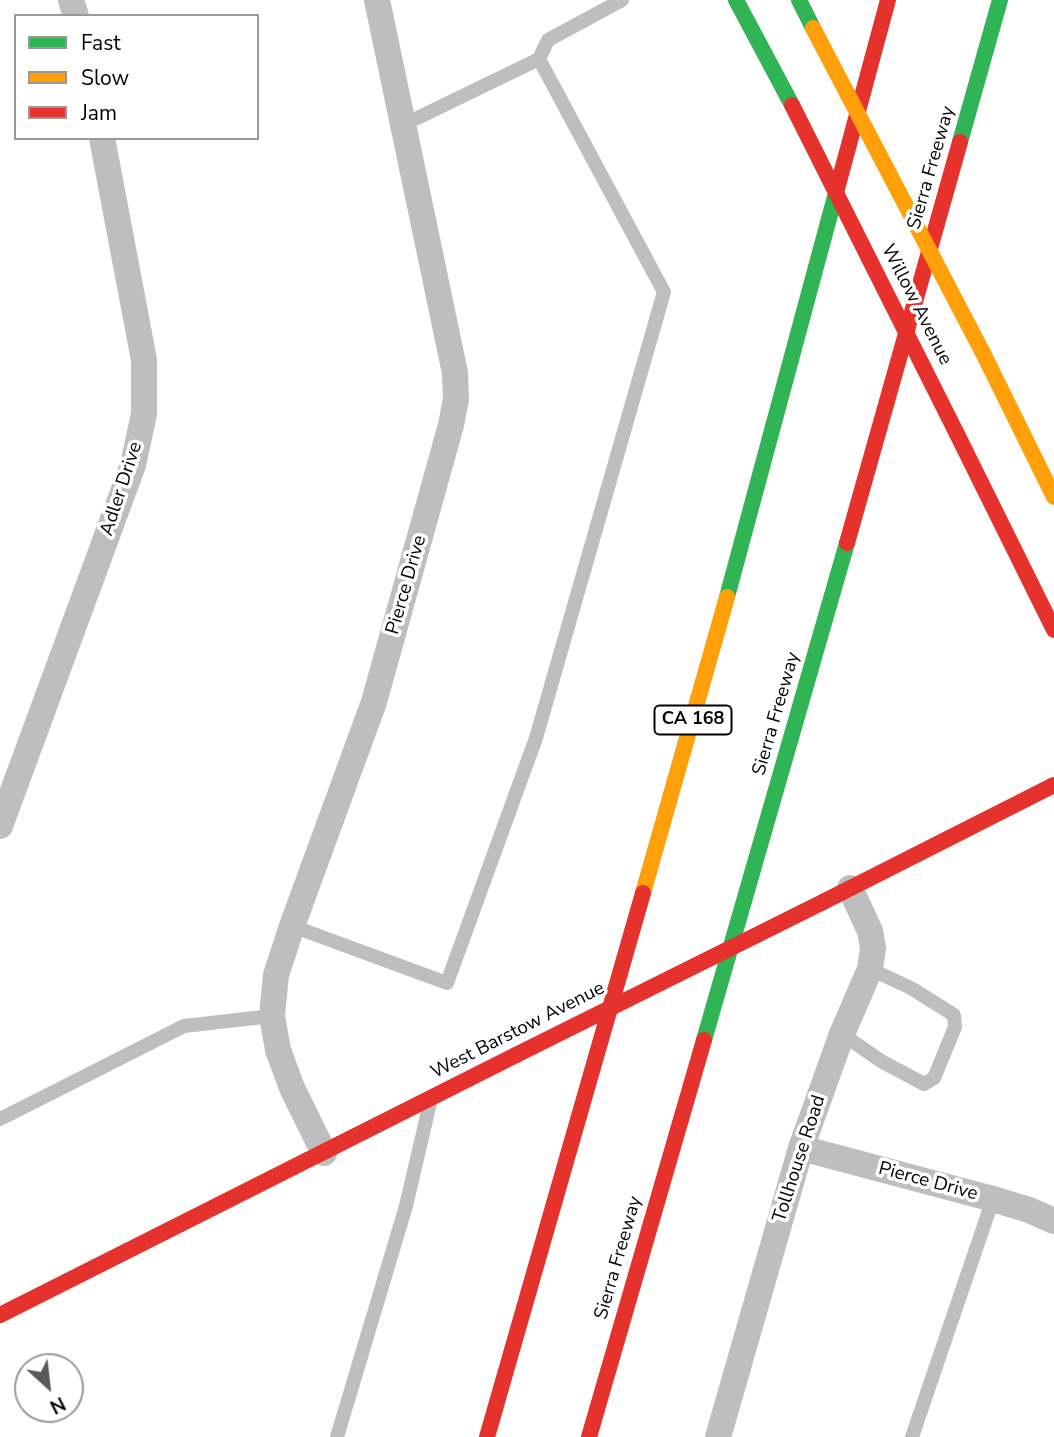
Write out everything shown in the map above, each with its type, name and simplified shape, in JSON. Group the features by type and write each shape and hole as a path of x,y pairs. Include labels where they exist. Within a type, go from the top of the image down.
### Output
{"main road":[{"name":"Willow Avenue","path":"736,0 792,105 1054,630"},
{"name":"Willow Avenue","path":"799,0 983,353 1054,496"},
{"name":"CA 168","path":"488,1437 721,621 888,0"},
{"name":"Sierra Freeway","path":"589,1437 796,726 1000,0"},
{"name":"West Barstow Avenue","path":"0,1315 1054,785"}],"street":[{"name":"Pierce Drive","path":"324,1153 292,1088 278,1051 272,1016 276,975 374,702 456,399 455,373 377,0"},
{"name":"Adler Drive","path":"0,826 133,465 144,414 144,359 102,140"},
{"name":"Tollhouse Road","path":"718,1437 801,1148 842,1034 870,969 873,948 870,932 850,888"},
{"name":"Pierce Drive","path":"801,1148 993,1199 1054,1221"}],"lane":[{"path":"405,124 539,59 548,40 622,0"},
{"path":"292,926 447,983 536,738 664,292 539,59"},
{"path":"842,1034 881,1061 924,1084 934,1077 955,1027 954,1015 911,988 870,969"},
{"path":"0,1119 184,1026 272,1016"},
{"path":"337,1437 406,1206 431,1098"},
{"path":"912,1437 993,1199"}],"traffic: fast":[{"path":"736,0 792,105"},
{"path":"799,0 813,28"},
{"path":"960,142 1000,0"},
{"path":"727,597 837,189"},
{"path":"704,1040 847,543"}],"traffic: slow":[{"path":"813,28 983,353"},
{"path":"983,353 1054,497"},
{"path":"643,893 727,597"}],"traffic: jam":[{"path":"837,189 888,0"},
{"path":"792,105 957,434"},
{"path":"847,543 960,142"},
{"path":"957,434 1054,630"},
{"path":"823,902 1054,785"},
{"path":"487,1437 643,893"},
{"path":"516,1055 823,902"},
{"path":"589,1437 704,1040"},
{"path":"0,1315 516,1055"}]}
